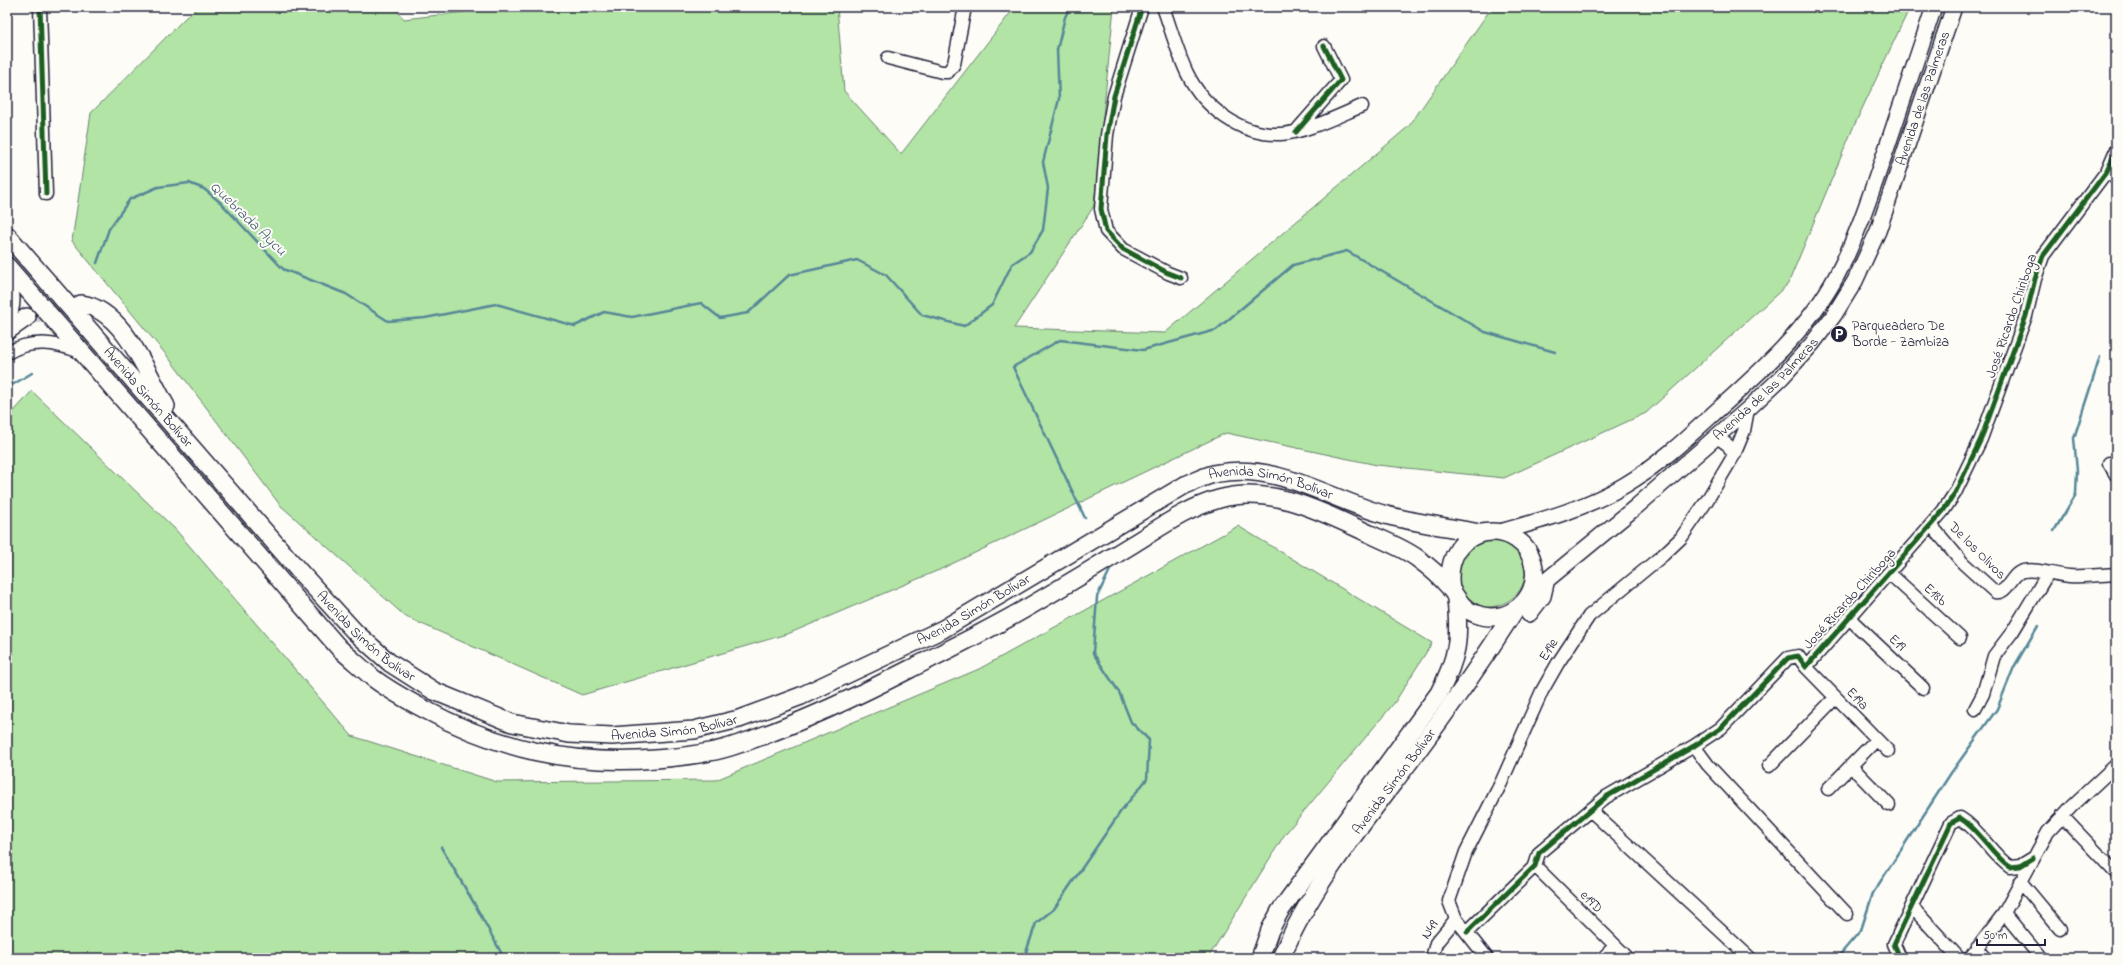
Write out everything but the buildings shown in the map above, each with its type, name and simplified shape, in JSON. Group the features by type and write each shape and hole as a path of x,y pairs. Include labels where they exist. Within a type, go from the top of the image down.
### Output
{"highway":[{"name":"Avenida Simón Bolívar","path":"7,235 300,572 355,632 390,663 434,691 512,723 569,734 612,736 694,730 739,719 801,696 942,629 1185,485 1218,473 1245,471 1275,475 1308,485 1385,514 1479,534"},
{"name":"Avenida Simón Bolívar","path":"7,267 339,648 376,680 406,699 457,727 505,745 561,758 621,762 671,758 727,748 813,717 856,697 1019,613 1192,508 1236,495 1257,494 1290,501 1330,516 1415,556 1454,594 1459,626 1458,642 1450,671 1438,692 1280,911 1259,955"},
{"path":"81,304 99,309 116,322 122,329 185,440"},
{"path":"7,331 27,317"},
{"path":"1500,532 1513,537 1523,544 1530,555 1534,568 1534,581 1530,593 1524,603 1515,610 1503,616 1490,618 1477,615 1465,608 1454,594 1449,573 1453,556 1464,542 1479,534 1500,532"},
{"path":"1424,743 1434,737 1514,630 1538,602 1545,583"},
{"name":"Avenida Simón Bolívar","path":"1281,958 1291,933 1318,888 1424,743 1515,610"}],"main road":[{"name":"Avenida de las Palmeras","path":"1500,532 1558,515 1595,501 1649,469 1748,382 1788,342 1808,318 1836,276 1866,208 1934,7"},
{"name":"Avenida de las Palmeras","path":"1530,593 1545,583 1748,409 1782,377 1812,344 1834,315 1855,281 1878,231 1954,7"}],"street":[{"path":"40,7 46,194"},
{"path":"888,58 942,72 948,72 954,64 965,7"},
{"path":"1142,7 1114,96 1107,135 1101,209 1106,231 1123,249 1168,273 1181,278"},
{"path":"1163,7 1187,73 1198,92 1216,111 1240,127 1261,133 1282,134 1296,132 1362,106"},
{"path":"1296,132 1341,80 1324,46"},
{"name":"José Ricardo Chiriboga","path":"1467,932 1535,866 1539,853 1590,810 1630,782 1694,746 1721,728 1788,658 1798,656 1806,667 1850,619 1931,525 1955,493 1981,439 2026,316 2035,278 2043,256 2107,171 2116,150"},
{"path":"2107,171 2116,179"},
{"path":"7,267 15,294 14,304 7,323"},
{"path":"7,353 18,346 44,343 64,346 84,354"},
{"name":"E19e","path":"1456,919 1449,901 1466,852 1501,783 1542,692 1578,631 1599,606 1663,555 1681,538 1706,502 1734,455 1744,431 1748,409"},
{"path":"1717,437 1728,445 1734,455"},
{"path":"2109,463 2116,475"},
{"name":"De los Olivos","path":"1931,525 1963,563 1995,592 1999,593 2004,591 2018,573 2023,571 2069,576 2116,574"},
{"path":"1975,709 1983,694 1994,656 2013,631 2048,573"},
{"name":"E18b","path":"1889,574 1960,638"},
{"name":"E19","path":"1850,619 1923,688"},
{"name":"E19a","path":"1806,667 1888,751"},
{"path":"1770,766 1835,698"},
{"path":"1828,789 1876,740"},
{"path":"1694,746 1718,776 1847,914"},
{"path":"1970,958 2004,912 2048,832 2062,816 2116,765"},
{"path":"1851,766 1889,805"},
{"path":"1590,810 1750,958"},
{"path":"2062,816 2116,873"},
{"path":"1900,958 1894,944 1951,823 1960,818 1968,823 2003,862 2010,867 2020,866 2033,858"},
{"name":"e19D","path":"1535,866 1628,958"},
{"path":"2020,881 2060,929"},
{"path":"1912,907 1959,958"},
{"path":"2004,912 2041,958"},
{"path":"1456,919 1487,958"},
{"name":"N49","path":"1432,958 1436,943 1456,919"},
{"path":"1603,958 1615,946"},
{"path":"1977,948 1986,958"}],"green space":[{"path":"199,7 393,7 404,19 491,9 482,7 837,7 844,91 901,154 1015,7 1114,7 1094,206 1014,328 1165,333 1409,126 1492,7 1910,7 1853,128 1788,284 1646,413 1504,478 1377,465 1226,433 939,570 790,633 582,695 406,617 280,505 168,357 72,241 91,113 186,17"},
{"path":"32,391 175,529 352,736 497,782 716,780 979,669 1238,526 1432,643 1395,702 1285,834 1208,958 7,958 7,419"},
{"path":"1482,534 1515,545 1525,567 1524,580 1520,590 1512,599 1490,607 1478,606 1468,602 1459,593 1456,581 1454,556"}],"waterway":[{"name":"Quebrada Aycu","path":"97,263 109,229 130,199 158,187 189,183 204,189 220,202 283,269 346,294 388,321 425,318 496,304 575,326 604,312 632,317 701,303 720,318 748,313 789,275 857,260 886,275 922,315 964,326 992,305 1012,264 1030,252 1043,230 1048,188 1043,162 1059,99 1057,50 1065,17 1070,7"},
{"path":"1085,518 1013,367 1060,340 1143,350 1216,330 1293,265 1347,251 1485,332 1555,352"},
{"path":"2054,531 2076,494 2077,471 2074,438 2100,357"},
{"path":"7,388 32,373"},
{"path":"1024,958 1036,923 1054,909 1121,811 1147,779 1149,740 1131,722 1119,692 1093,653 1097,597 1110,570"},
{"path":"1837,958 1861,930 1873,893 1951,773 1997,709 2014,667 2038,626"},
{"path":"441,847 504,958"}],"tunnel":[{"path":"27,317 59,307 81,304"}],"cycle path":[{"path":"40,7 46,194"},
{"path":"1142,7 1114,96 1107,135 1101,209 1106,231 1123,249 1168,273 1181,278"},
{"path":"1296,132 1341,80 1324,46"},
{"path":"1467,932 1535,866 1539,853 1606,797 1694,746 1721,728 1788,658 1798,656 1806,667 1943,511 1955,493 1981,439 2026,316 2035,279 2043,256 2107,171 2116,150"},
{"path":"1900,958 1894,944 1951,823 1960,818 1967,823 1980,835 1997,856 2010,867 2020,866 2033,858"}],"place":[{"name":"Parqueadero De Borde - Zambiza","path":"1839,334"}]}
